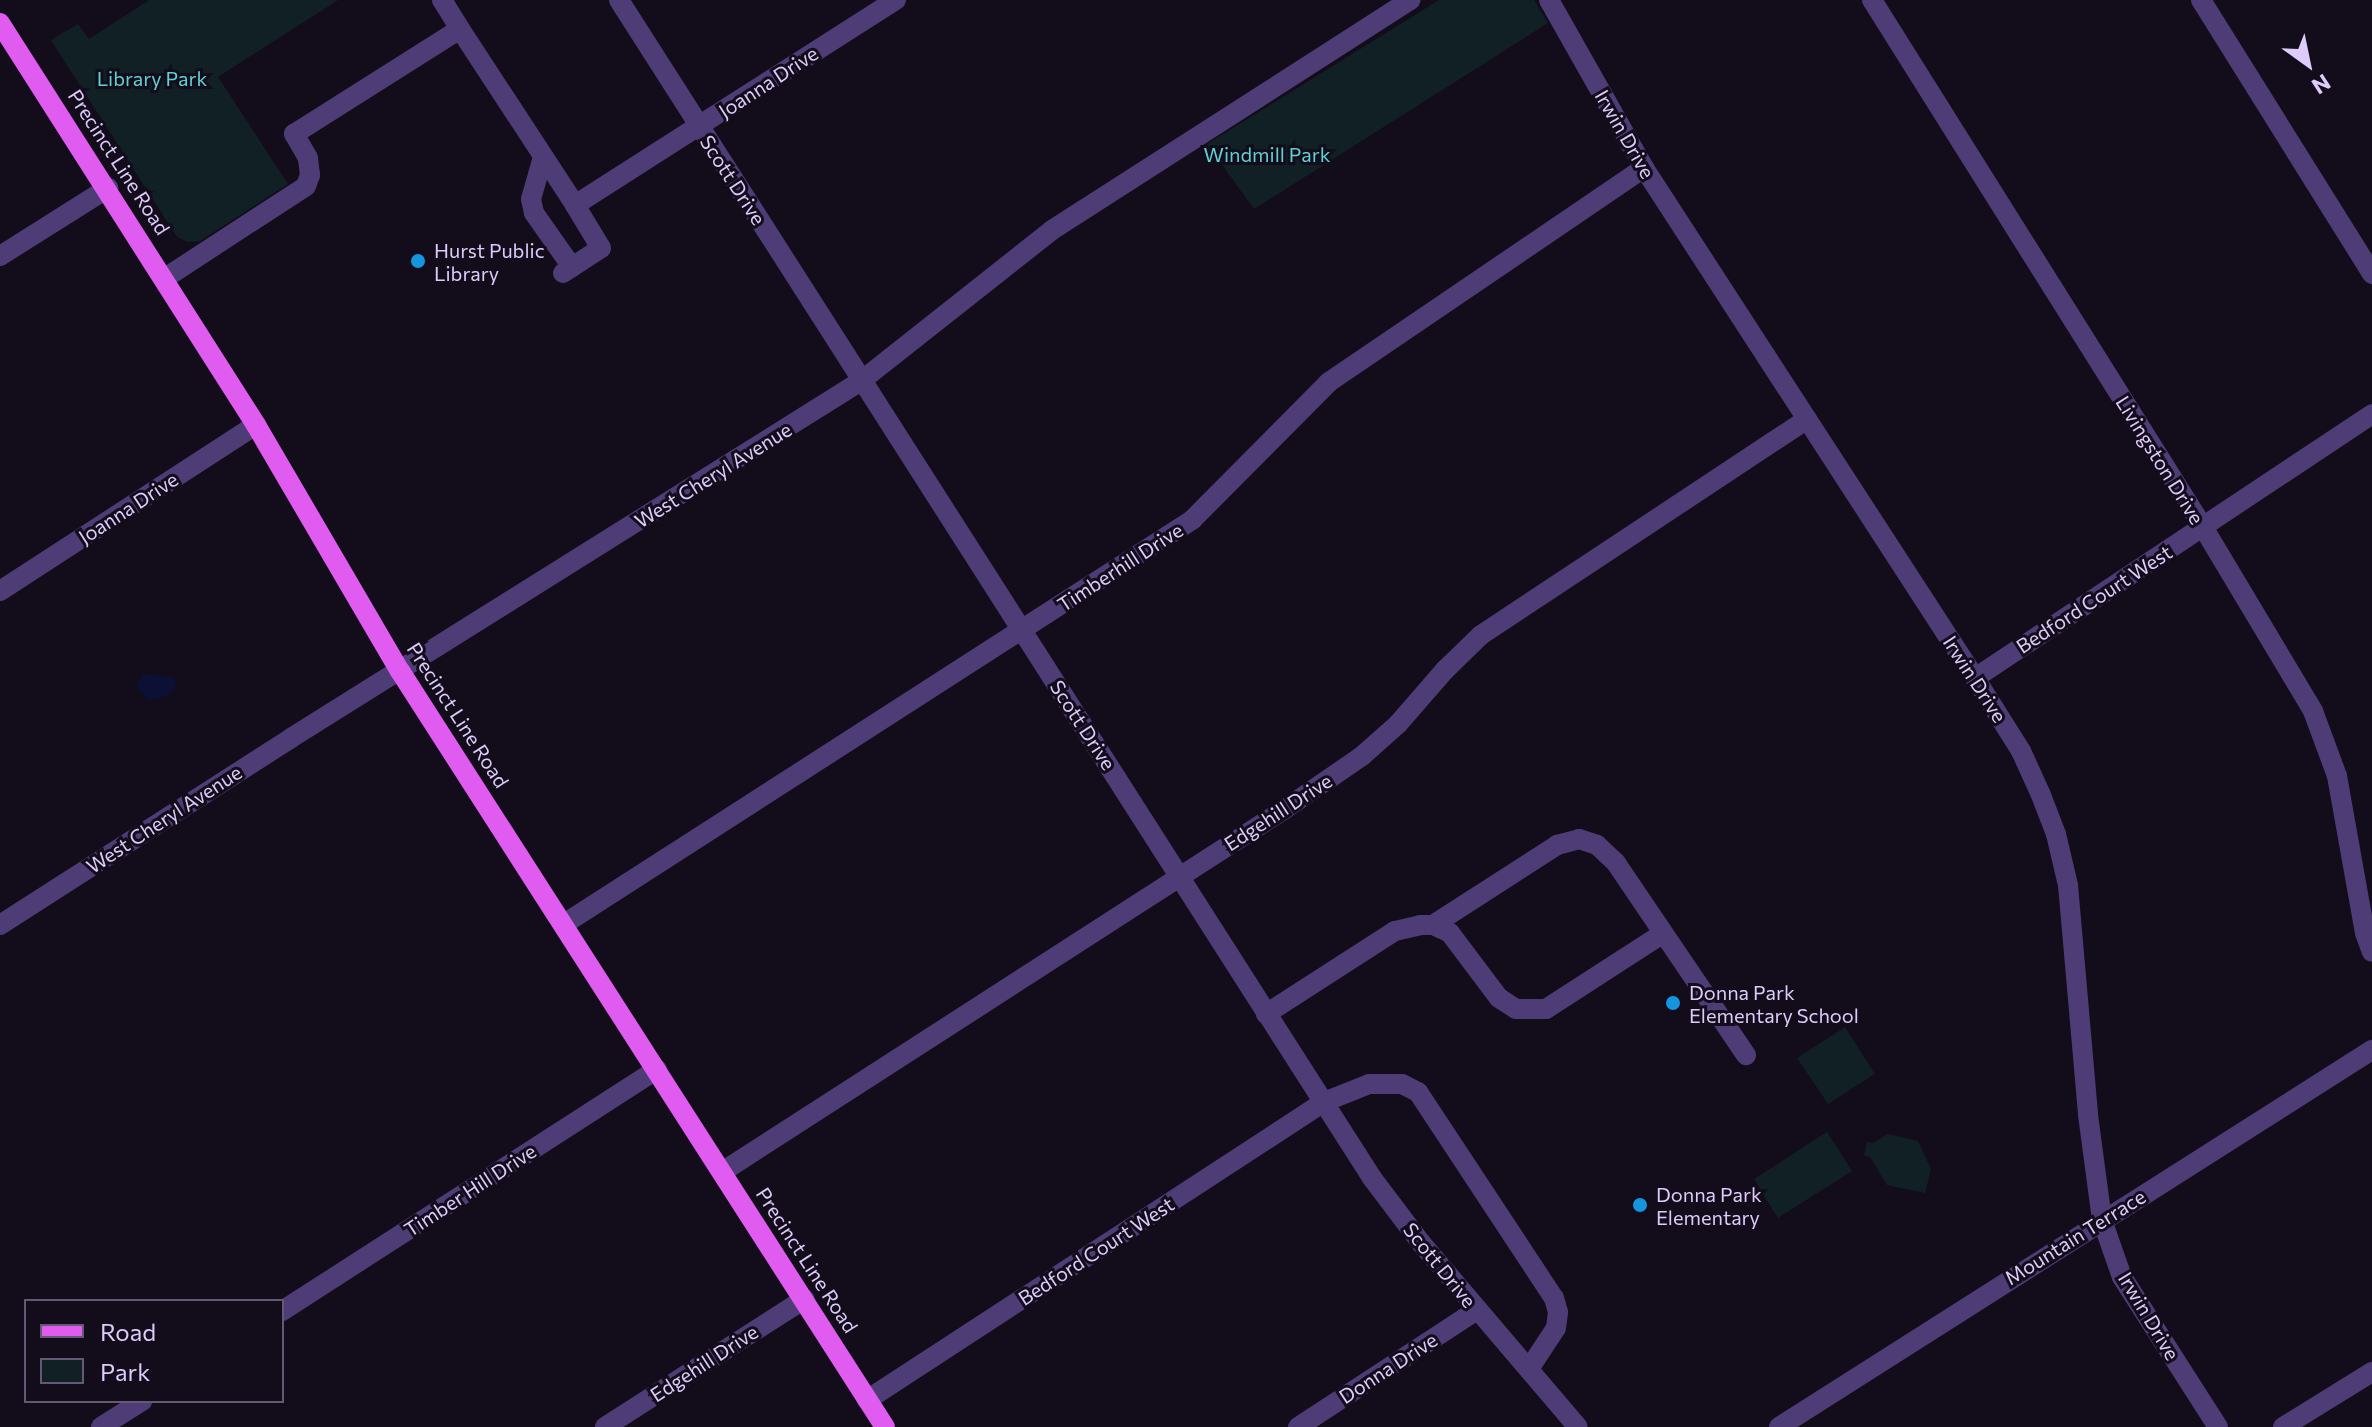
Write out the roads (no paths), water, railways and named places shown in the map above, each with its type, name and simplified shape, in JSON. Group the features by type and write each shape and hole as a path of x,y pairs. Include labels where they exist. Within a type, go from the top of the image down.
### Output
{"main road":[{"name":"Precinct Line Road","path":"3,34 165,278 256,425 400,671 885,1427"}],"street":[{"path":"442,0 575,205 601,248 566,270 534,213 531,199 543,157"},
{"name":"Scott Drive","path":"619,0 1372,1178 1477,1310 1578,1427"},
{"name":"Joanna Drive","path":"575,205 896,0"},
{"name":"West Cheryl Avenue","path":"0,925 861,381 1052,230 1410,0"},
{"name":"Irwin Drive","path":"1549,0 1644,168 2021,751 2056,834 2068,885 2088,1115 2102,1220 2122,1277 2218,1427"},
{"name":"Livingston Drive","path":"1872,0 2203,527 2313,711 2327,744 2372,952"},
{"path":"2201,0 2372,274"},
{"path":"165,278 306,186 310,175 308,158 294,134 460,29"},
{"name":"Timberhill Drive","path":"564,924 1192,520 1329,382 1644,168"},
{"path":"0,256 108,188"},
{"name":"Bedford Court West","path":"1975,678 2372,414"},
{"name":"Edgehill Drive","path":"722,1172 1362,756 1398,724 1445,670 1481,635 1807,419"},
{"name":"Joanna Drive","path":"0,591 256,425"},
{"path":"1266,1014 1395,931 1433,925 1557,845 1579,839 1597,845 1616,863 1746,1055"},
{"path":"1433,925 1450,933 1499,998 1516,1009 1546,1009 1662,934"},
{"name":"Mountain Terrace","path":"1779,1427 2372,1050"},
{"name":"Timber Hill Drive","path":"284,1310 657,1069"},
{"name":"Bedford Court West","path":"867,1400 1324,1102 1369,1084 1402,1084 1418,1092 1554,1298 1558,1312 1556,1328 1529,1369"},
{"name":"Edgehill Drive","path":"605,1427 804,1299"},
{"name":"Donna Drive","path":"1298,1427 1477,1310"},
{"path":"2283,1427 2372,1372"},
{"path":"101,1427 139,1403"}],"place":[{"name":"Hurst Public Library","path":"418,261"},
{"name":"Donna Park Elementary School","path":"1673,1003"},
{"name":"Donna Park Elementary","path":"1640,1205"}],"park label":[{"name":"Library Park","path":"152,78"},
{"name":"Windmill Park","path":"1267,154"}]}
